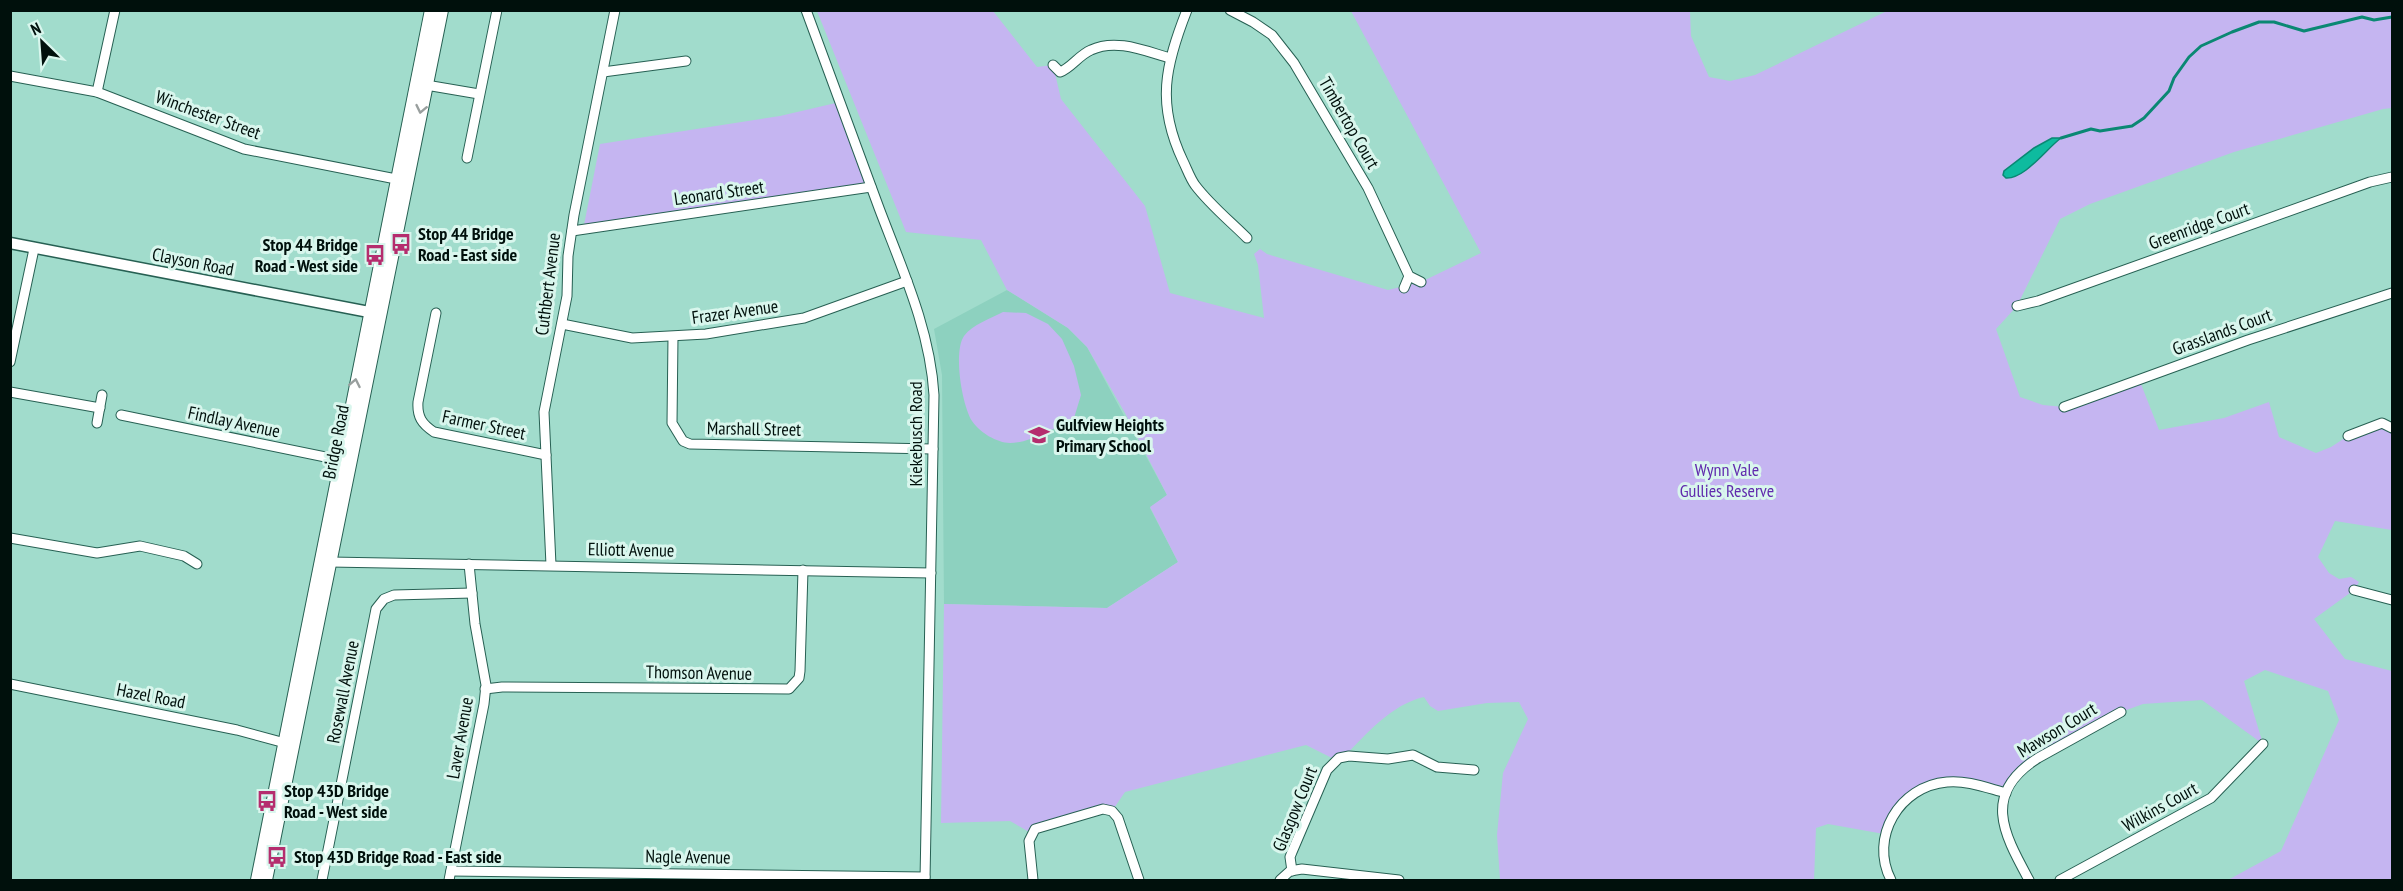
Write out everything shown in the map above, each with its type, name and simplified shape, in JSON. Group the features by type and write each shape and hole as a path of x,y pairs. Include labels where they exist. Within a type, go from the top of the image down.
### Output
{"main road":[{"name":"Bridge Road","path":"401,180 426,85 434,11"},
{"name":"Bridge Road","path":"266,880 289,743 434,11"},
{"name":"Bridge Road","path":"257,880 289,743"}],"street":[{"path":"97,92 115,10"},
{"path":"467,158 496,10"},
{"name":"Cuthbert Avenue","path":"551,565 545,406 567,296 568,256 572,231 615,10"},
{"name":"Kiekebusch Road","path":"806,10 921,320 932,369 933,449 925,879"},
{"path":"1187,10 1170,58 1165,90 1169,122 1177,148 1195,185 1247,238"},
{"name":"Timbertop Court","path":"1230,10 1272,35 1294,63 1368,188 1409,276"},
{"path":"1053,65 1060,72 1091,49 1110,45 1128,46 1170,58"},
{"path":"603,72 686,61"},
{"name":"Winchester Street","path":"10,76 97,92 244,149 401,180"},
{"path":"426,85 478,94"},
{"name":"Greenridge Court","path":"2017,306 2060,293 2348,190 2392,177"},
{"name":"Leonard Street","path":"572,231 871,187"},
{"name":"Clayson Road","path":"10,243 375,313"},
{"path":"10,362 33,249"},
{"path":"1404,288 1409,276 1421,282"},
{"name":"Frazer Avenue","path":"562,324 632,338 673,337 717,332 804,318 907,281"},
{"name":"Grasslands Court","path":"2064,407 2248,340 2392,293"},
{"name":"Farmer Street","path":"436,313 418,402 422,422 434,432 546,455"},
{"name":"Marshall Street","path":"673,337 672,423 683,441 690,444 933,449"},
{"path":"10,392 100,408"},
{"path":"97,423 102,395"},
{"name":"Findlay Avenue","path":"121,415 345,461"},
{"path":"2348,436 2382,423 2392,428"},
{"path":"10,538 97,553 140,546 184,556 197,564"},
{"name":"Elliott Avenue","path":"325,563 931,573"},
{"name":"Laver Avenue","path":"450,876 485,689 469,564"},
{"name":"Thomson Avenue","path":"485,689 502,687 789,690 799,678 800,671 803,570"},
{"path":"2354,590 2392,600"},
{"name":"Rosewall Avenue","path":"322,880 376,609 384,599 394,595 472,593"},
{"name":"Hazel Road","path":"10,684 237,730 289,743"},
{"name":"Mawson Court","path":"2029,880 2004,830 2002,817 2006,793 2012,781 2026,766 2121,712"},
{"name":"Wilkins Court","path":"2060,880 2211,798 2263,744"},
{"name":"Glasgow Court","path":"1292,871 1290,857 1292,852 1327,770 1339,758 1349,756 1388,759 1413,755 1437,767 1474,770"},
{"path":"1891,880 1883,865 1883,838 1886,828 1899,808 1916,794 1936,784 1949,782 1968,783 2006,793"},
{"path":"1033,880 1029,841 1035,829 1103,809 1112,811 1118,818 1139,880"},
{"path":"1280,880 1284,875 1302,869 1399,880"},
{"name":"Nagle Avenue","path":"450,876 925,879"}],"shaded area":[{"path":"2052,138 2061,138 2028,169 2013,177 2006,178 2003,175 2004,171 2034,148"},
{"name":"Gulfview Heights Primary School","path":"1007,290 1068,328 1087,347 1167,495 1150,508 1178,562 1107,608 944,604 942,375 934,329"}],"green space":[{"name":"Wynn Vale Gullies Reserve","path":"817,11 993,11 1037,67 1053,65 1061,99 1145,206 1170,293 1264,318 1258,265 1254,254 1260,249 1267,254 1388,290 1421,282 1481,253 1351,11 1690,11 1691,36 1709,77 1730,81 1755,75 1887,11 2392,11 2392,108 2234,152 2090,204 2060,219 2017,306 1996,329 2020,397 2043,405 2064,407 2139,379 2159,430 2224,418 2269,402 2279,437 2316,453 2348,436 2382,423 2392,429 2392,530 2335,521 2318,557 2329,573 2339,579 2351,577 2359,582 2354,590 2314,619 2345,659 2392,671 2392,880 2228,880 2281,851 2339,720 2328,691 2265,670 2244,681 2263,744 2202,700 2143,704 2121,712 2038,758 2006,793 1968,783 1936,784 1899,808 1884,834 1828,824 1816,828 1814,880 1500,880 1497,835 1503,773 1528,719 1519,702 1487,703 1438,711 1430,706 1424,697 1390,713 1344,757 1336,760 1306,745 1125,792 1112,811 1031,833 1010,821 941,823 944,604 1107,608 1178,562 1150,507 1167,495 1125,413 1087,347 1068,328 1007,290 981,240 906,232"},
{"path":"840,102 871,187 583,230 600,144 780,116"},
{"path":"1003,312 1026,313 1048,324 1062,339 1074,366 1081,395 1074,418 1035,437 1010,443 989,436 972,421 962,391 959,366 959,354 964,336 977,325"}],"waterway":[{"path":"2061,138 2091,129 2100,131 2132,126 2144,118 2169,91 2174,78 2189,57 2201,46 2259,22 2274,22 2304,31 2362,17 2374,20 2392,17"}],"place":[{"name":"Stop 44 Bridge Road - East side","path":"401,244"},
{"name":"Stop 44 Bridge Road - West side","path":"375,255"},
{"name":"Gulfview Heights Primary School","path":"1039,435"},
{"name":"Stop 43D Bridge Road - West side","path":"267,801"},
{"name":"Stop 43D Bridge Road - East side","path":"277,857"}]}
